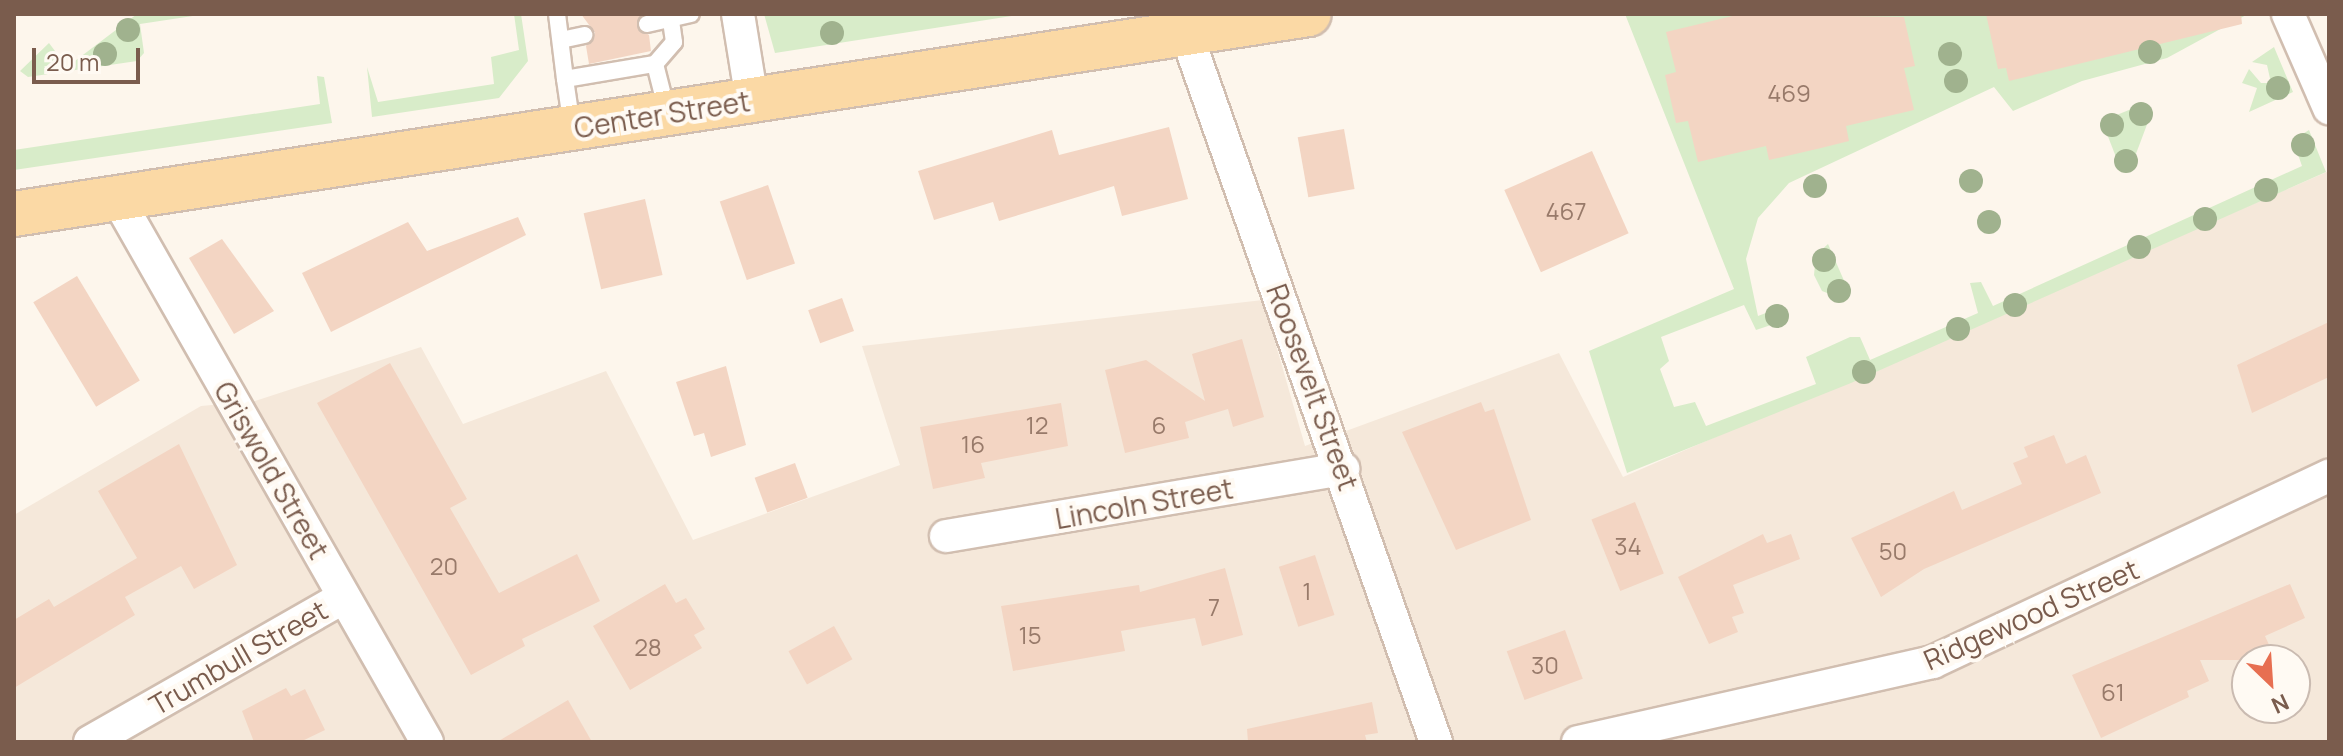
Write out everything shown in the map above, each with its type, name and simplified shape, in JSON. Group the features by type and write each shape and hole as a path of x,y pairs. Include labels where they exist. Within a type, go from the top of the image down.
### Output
{"main road":[{"name":"Center Street","path":"14,214 1309,14"}],"street":[{"path":"738,14 752,100"},
{"path":"2288,14 2329,108"},
{"name":"Roosevelt Street","path":"1186,33 1343,469 1436,742"},
{"name":"Griswold Street","path":"117,198 427,742"},
{"name":"Lincoln Street","path":"946,536 1343,469"},
{"name":"Ridgewood Street","path":"1578,742 1933,662 2329,476"},
{"name":"Trumbull Street","path":"90,742 344,597"}],"lane":[{"path":"557,14 572,128"},
{"path":"647,24 670,16 691,14"},
{"path":"565,79 655,64 674,42 670,16"},
{"path":"561,40 584,35"},
{"path":"655,64 667,113"}],"shaded area":[{"path":"2329,171 2329,742 14,742 14,515 201,406 255,401 421,347 463,424 606,371 693,540 900,465 862,346 1263,300 1305,446 1559,353 1623,477"}],"green space":[{"path":"137,14 206,14 140,24 144,53 137,61 28,77 20,71 49,43 67,67"},
{"path":"514,14 521,14 528,61 499,98 372,117 367,67 378,102 494,84 491,57 519,50"},
{"path":"764,14 1025,14 775,53"},
{"path":"1625,14 2248,14 2167,58 2082,81 2013,111 1994,87 1789,183 1758,218 1746,259 1758,316 1781,307 1786,320 1756,330 1744,305 1661,337 1669,361 1660,369 1674,407 1695,402 1706,426 1816,384 1806,357 1850,337 1860,337 1870,360 1978,313 1970,283 1981,282 1993,306 2302,166 2293,140 2309,130 2326,172 1851,383 1627,473 1589,351 1734,289"},
{"path":"2274,47 2293,92 2249,112 2257,88 2242,83 2249,69 2261,83 2271,83 2267,65 2252,62"},
{"path":"317,76 324,77 332,123 14,170 14,150 320,104"},
{"path":"2146,103 2151,114 2134,159 2121,170 2102,121"},
{"path":"1828,244 1849,292 1840,298 1822,291 1814,275 1816,255"}],"building":[{"path":"581,14 643,14 637,27 649,35 651,51 589,64 586,46 595,33"},
{"path":"1741,14 1904,17 1915,66 1904,68 1914,110 1846,126 1849,141 1821,148 1769,160 1766,146 1698,162 1688,121 1676,123 1665,75 1676,72 1666,32"},
{"path":"1986,14 2241,14 2242,24 2009,81 2006,68 1998,69"},
{"path":"1169,127 1188,199 1122,216 1114,186 999,221 993,202 934,220 918,171 1052,130 1059,155"},
{"path":"1344,129 1355,189 1308,197 1298,137"},
{"path":"1592,151 1629,233 1541,272 1504,190"},
{"path":"768,185 795,263 747,280 720,202"},
{"path":"645,199 663,275 601,289 584,213"},
{"path":"518,217 526,235 331,332 302,273 408,222 427,251"},
{"path":"222,239 274,311 234,334 189,258"},
{"path":"77,276 140,381 96,407 33,302"},
{"path":"842,298 854,331 820,343 808,310"},
{"path":"2329,322 2329,377 2252,413 2237,365"},
{"path":"1242,339 1264,417 1233,427 1228,409 1185,422 1189,438 1125,453 1105,370 1146,360 1205,401 1192,354"},
{"path":"390,363 467,499 450,508 499,593 577,554 600,601 522,639 525,646 471,675 317,403"},
{"path":"726,366 746,445 711,457 704,433 694,436 676,382"},
{"path":"1481,402 1485,412 1494,409 1531,520 1456,550 1402,432"},
{"path":"1061,403 1068,446 981,463 985,478 933,489 920,427"},
{"path":"2054,435 2066,464 2086,455 2101,493 1924,569 1881,597 1851,538 1954,491 1962,510 2022,484 2013,463 2028,457 2024,447"},
{"path":"179,444 237,565 194,589 181,566 125,597 135,615 14,688 14,620 49,599 54,607 137,558 98,491"},
{"path":"795,463 808,498 767,512 755,478"},
{"path":"1635,502 1664,573 1620,591 1591,520"},
{"path":"1763,534 1767,543 1791,534 1800,559 1733,585 1744,613 1732,617 1738,632 1709,644 1678,577"},
{"path":"1315,555 1334,615 1298,627 1279,567"},
{"path":"1225,568 1243,635 1202,646 1195,618 1121,631 1125,651 1013,671 1001,606 1139,585 1140,592"},
{"path":"665,584 676,603 686,598 705,629 694,635 702,648 630,690 593,626"},
{"path":"2290,584 2305,618 2265,636 2269,644 2231,644 2231,660 2200,660 2209,681 2187,691 2189,697 2101,738 2072,675"},
{"path":"834,626 852,659 807,684 789,651"},
{"path":"1565,630 1583,679 1525,700 1507,651"},
{"path":"286,688 291,696 305,689 325,730 300,742 254,742 242,711"},
{"path":"568,700 592,742 497,742"},
{"path":"1372,702 1378,733 1365,735 1367,742 1248,742 1247,729"}]}
